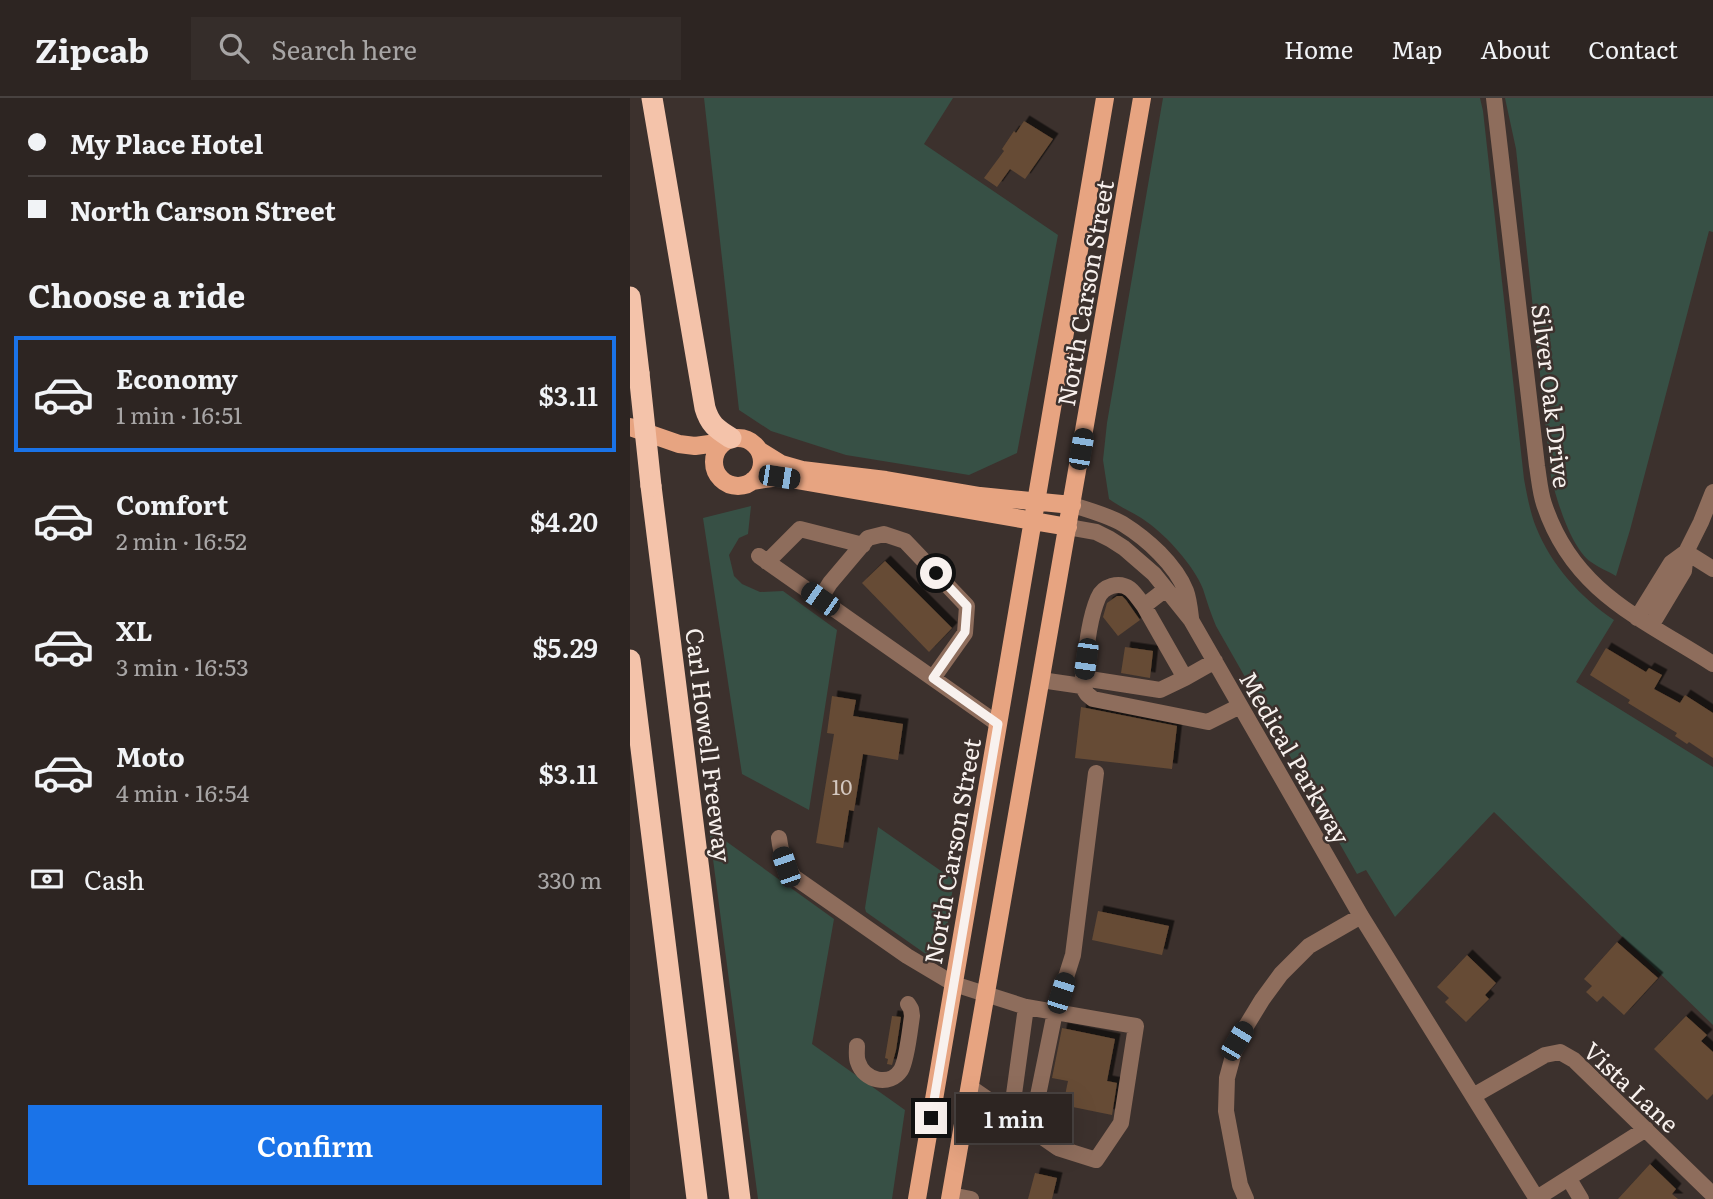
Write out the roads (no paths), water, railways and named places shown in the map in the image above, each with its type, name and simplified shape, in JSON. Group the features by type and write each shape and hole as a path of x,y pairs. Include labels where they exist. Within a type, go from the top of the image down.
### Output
{"highway":[{"path":"652,98 705,408 709,420 728,440"},
{"name":"Carl Howell Freeway","path":"630,297 740,1199"},
{"path":"630,660 697,1199"}],"main road":[{"name":"North Carson Street","path":"917,1199 1105,98"},
{"name":"North Carson Street","path":"951,1197 1142,98"},
{"path":"630,427 679,444 695,446 745,439 781,464 802,470 886,480 980,496 1072,505"},
{"path":"716,471 716,451 728,440"},
{"path":"679,444 733,485 779,477 1068,527"},
{"path":"752,481 760,472 760,451"}],"street":[{"name":"Silver Oak Drive","path":"1494,98 1537,466 1544,502 1555,532 1573,560 1609,599 1713,664"},
{"path":"1644,622 1684,570 1686,552 1713,492"},
{"name":"Medical Parkway","path":"1072,505 1121,523 1145,540 1180,578 1187,593 1191,620"},
{"name":"Medical Parkway","path":"1068,527 1096,532 1124,548 1154,575 1191,620 1362,916 1537,1199"},
{"path":"863,545 800,529 763,559 998,724"},
{"path":"820,599 868,538 884,534 905,541 967,606 965,632 933,678"},
{"path":"1686,552 1713,569"},
{"path":"1185,678 1144,606 1130,589 1119,584 1103,590 1098,597 1091,621 1083,682 1087,694 1093,699 1208,722 1240,706"},
{"path":"1144,606 1166,589"},
{"path":"1041,680 1160,690 1214,661"},
{"path":"1031,1130 1055,1012 1073,955 1096,773"},
{"path":"779,838 786,867 794,877 918,963 954,984 1026,1007 1136,1026 1121,1123 1096,1160 1058,1148 970,1087"},
{"path":"1245,1199 1226,1111 1227,1077 1237,1041 1281,974 1309,946 1362,916"},
{"path":"857,1046 857,1060 867,1075 878,1081 895,1076 903,1066 912,1016 908,1003"},
{"path":"1011,1116 1026,1007"},
{"name":"Vista Lane","path":"1473,1096 1545,1055 1560,1052 1574,1060 1713,1195"},
{"path":"1015,1088 1039,1093"},
{"path":"1537,1199 1646,1129"},
{"path":"1569,1179 1581,1199"},
{"path":"951,1197 971,1199"}]}
